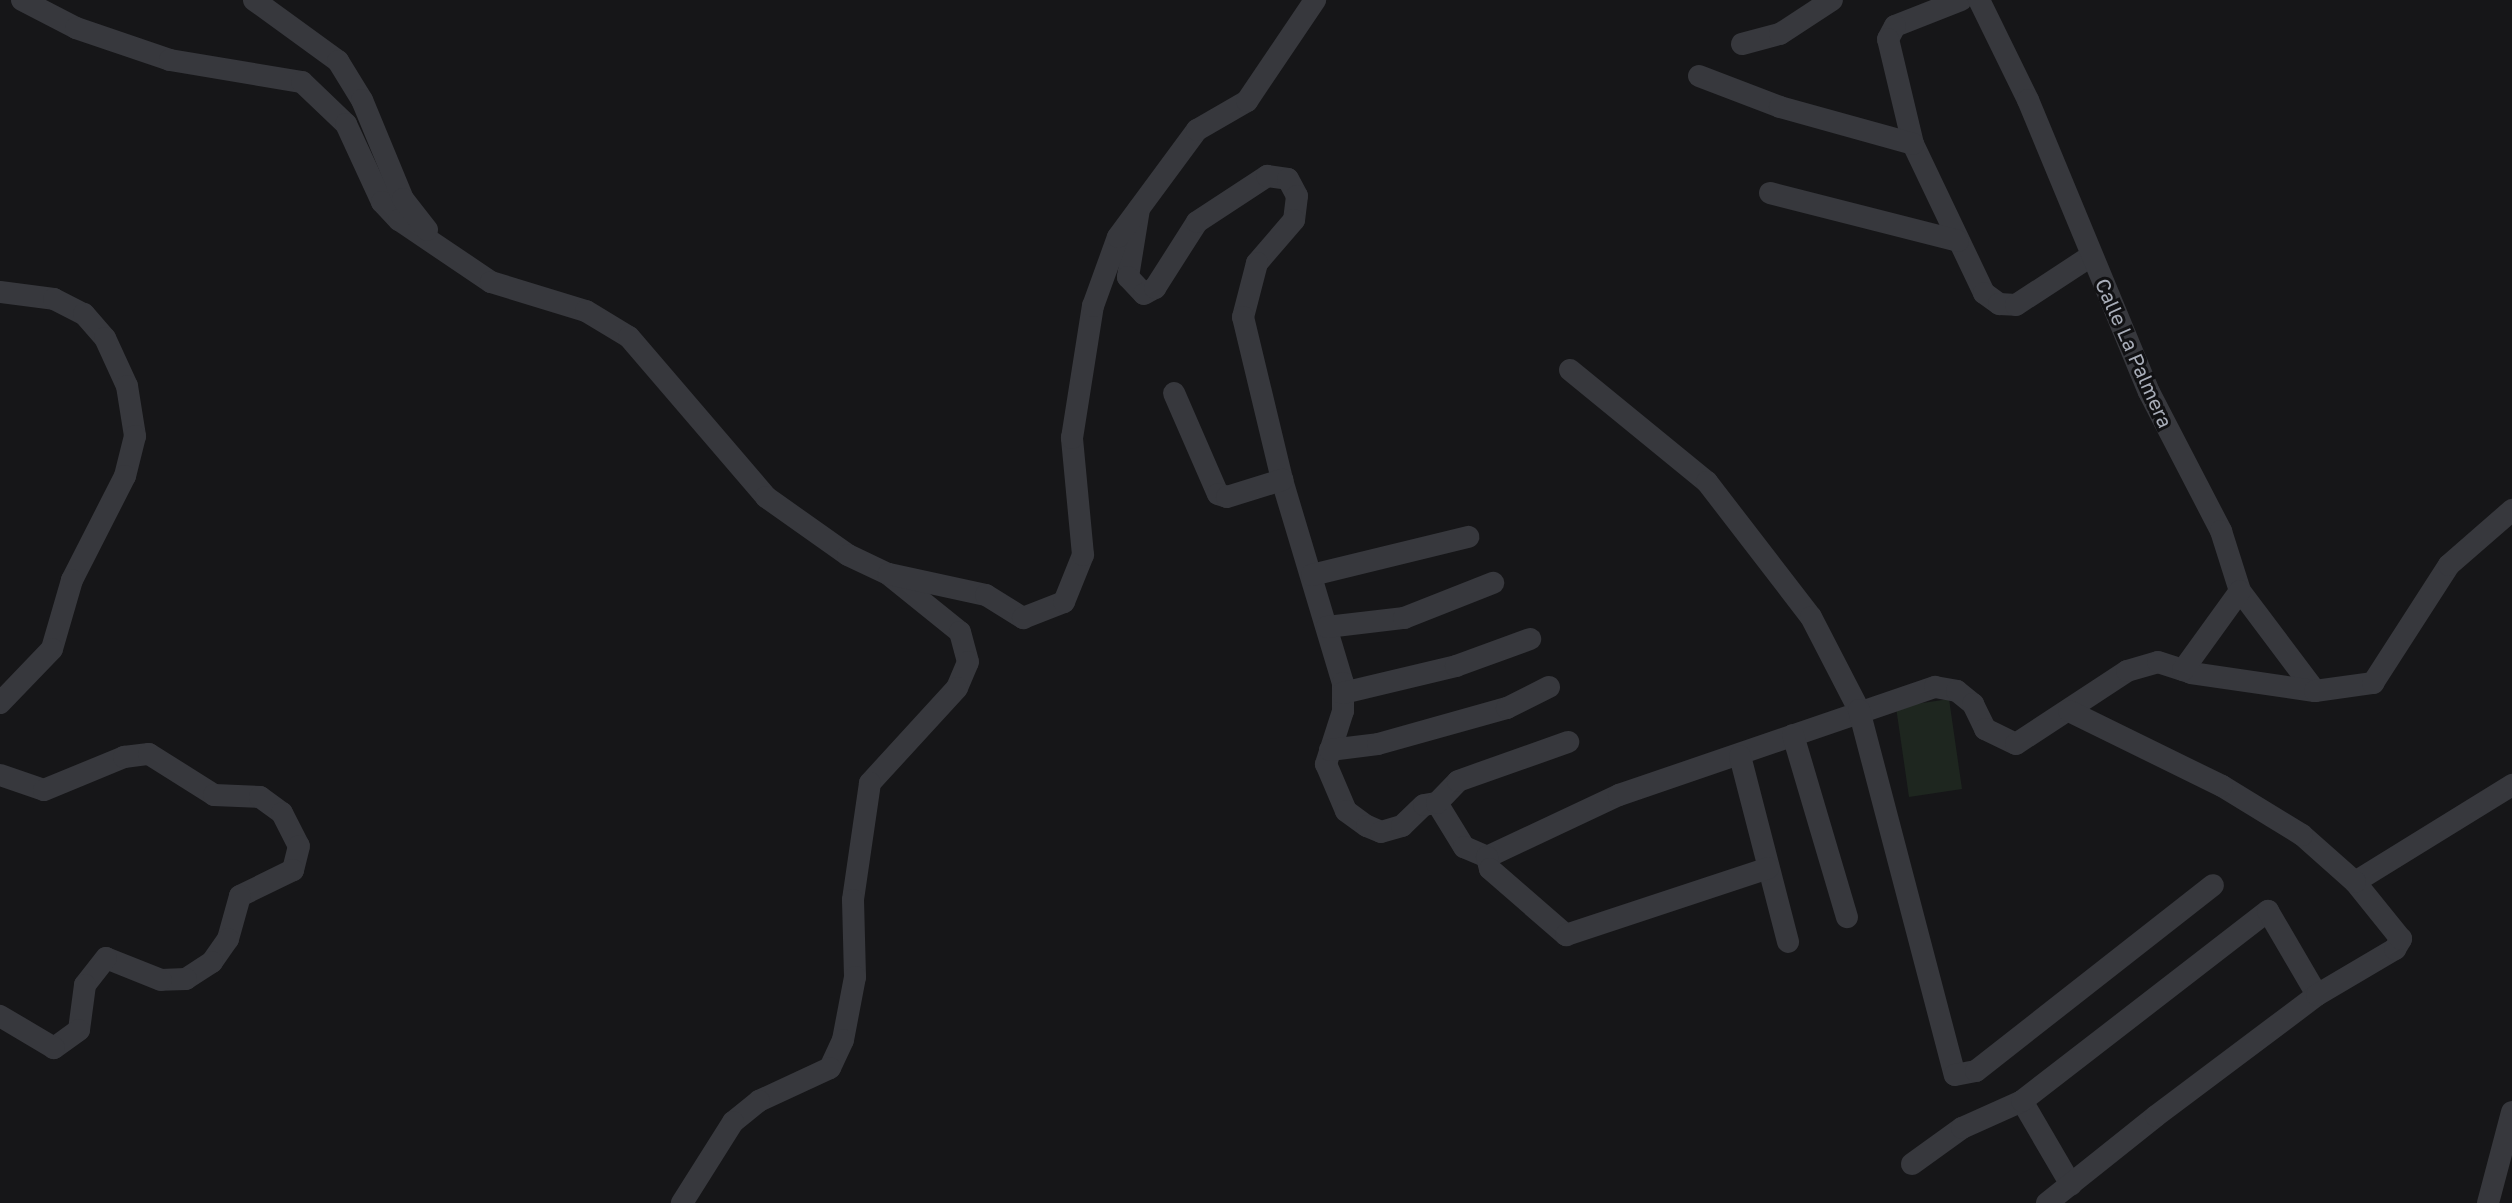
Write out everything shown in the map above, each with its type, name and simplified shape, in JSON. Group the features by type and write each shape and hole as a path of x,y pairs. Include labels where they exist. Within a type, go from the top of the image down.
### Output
{"street":[{"path":"22,0 76,28 170,60 302,82 346,124 382,202 399,220 432,238 491,282 586,311 629,337 766,497 848,555 888,574 986,595 1023,618 1064,602 1083,555 1072,438 1093,306 1118,237 1197,130 1247,101 1315,0"},
{"path":"254,0 338,61 362,100 403,199 432,238"},
{"path":"1742,44 1780,34 1832,0"},
{"path":"1961,0 1890,31 1913,144 1984,293 1999,304 2016,305 2091,256"},
{"name":"Calle La Palmera","path":"1979,0 2028,100 2149,392 2221,531 2240,591 2315,691"},
{"path":"1699,76 1780,107 1913,144"},
{"path":"1139,209 1128,277 1144,294 1155,288 1197,222 1267,176 1288,179 1297,196 1294,220 1257,263 1243,317 1282,480 1327,627 1343,693 1326,764 1346,811 1381,832 1402,826 1424,805 1437,803 1458,781 1568,742"},
{"path":"1770,193 1958,241"},
{"path":"0,292 54,299 84,314 105,338 127,386 135,436 125,476 72,580 52,649 0,703"},
{"path":"1570,370 1707,482 1811,617 1859,710 1955,1075 1976,1071 2213,885"},
{"path":"1174,393 1218,494 1227,497 1282,480"},
{"path":"1437,803 1464,847 1487,857 1619,795 1740,756 1859,710 1935,687 1957,691 1973,704 1985,729 2016,744 2127,671 2158,662 2183,670 2315,691 2373,683 2449,565 2512,510"},
{"path":"1312,575 1468,537"},
{"path":"682,1203 733,1122 759,1101 830,1068 843,1040 855,977 853,900 870,783 957,688 968,662 960,632 888,574"},
{"path":"1327,627 1404,618 1493,583"},
{"path":"2183,670 2240,591"},
{"path":"1343,693 1456,666 1530,639"},
{"path":"1330,750 1378,744 1507,708 1549,687"},
{"path":"2047,1203 2317,995 2395,949 2401,939 2355,882 2302,835 2222,786 2069,711"},
{"path":"1793,735 1847,917"},
{"path":"0,775 44,790 124,757 149,754 214,795 260,797 282,813 299,846 293,870 240,896 228,939 212,962 186,979 161,980 118,957 97,962 85,985 79,1030 54,1048 0,1016"},
{"path":"1740,756 1788,942"},
{"path":"2355,882 2512,785"},
{"path":"1487,857 1490,869 1566,935 1768,868"},
{"path":"1912,1164 1962,1128 2022,1101 2268,911 2317,995"},
{"path":"2022,1101 2071,1185"},
{"path":"2488,1203 2512,1112"}],"shaded area":[{"path":"1949,699 1962,789 1909,797 1896,707"}]}
